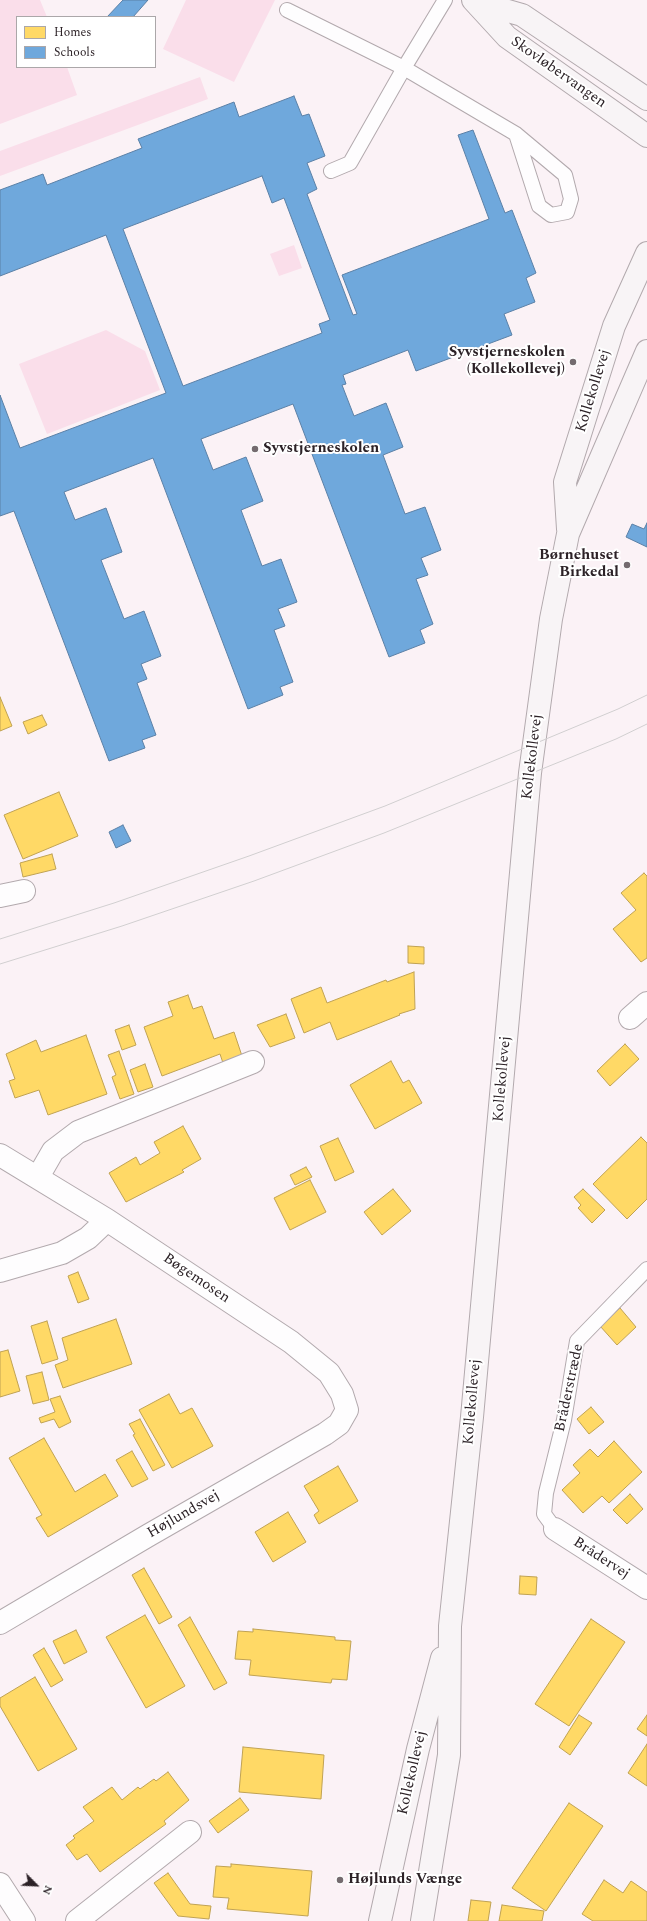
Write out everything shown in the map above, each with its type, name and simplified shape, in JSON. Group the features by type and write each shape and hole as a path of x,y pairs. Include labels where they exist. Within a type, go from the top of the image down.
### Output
{"street":[{"name":"Skovløbervangen","path":"474,1 522,15 647,99"},
{"name":"Skovløbervangen","path":"474,1 507,37 647,136"},
{"name":"Kollekollevej","path":"568,534 565,482 614,326 647,253"},
{"name":"Kollekollevej","path":"422,1921 449,1755 450,1626 473,1410 530,773 550,619 568,534 647,351"},
{"path":"0,896 24,891"},
{"path":"630,1018 647,1003"},
{"path":"38,1177 53,1151 78,1132 253,1062"},
{"name":"Bøgemosen","path":"0,1155 107,1220 291,1342 329,1373 342,1394"},
{"path":"0,1271 62,1253 88,1238 107,1220"},
{"name":"Højlundsvej","path":"0,1623 325,1434 339,1424 347,1410 342,1394"},
{"name":"Brådervej","path":"555,1529 647,1588"},
{"name":"Kollekollevej","path":"380,1921 418,1749 450,1626"},
{"path":"77,1921 190,1832"},
{"path":"0,1884 24,1921"}],"lane":[{"path":"331,171 350,163 445,0"},
{"path":"287,10 404,68 516,134 565,175 571,199 567,212 551,215 539,206 516,134"},
{"name":"Bråderstræde","path":"555,1529 544,1514 546,1493 564,1420 578,1341 647,1269"}],"shaded area":[{"path":"0,0 40,0 47,16 16,16 16,68 67,68 77,95 0,124"},
{"path":"186,0 275,0 234,82 163,49"},
{"path":"200,77 208,99 0,176 0,151"},
{"path":"294,245 302,268 279,276 270,254"},
{"path":"106,330 145,351 160,390 47,434 19,364"}],"building: Homes":[{"path":"0,697 12,726 0,731"},
{"path":"42,715 47,725 28,734 23,722"},
{"path":"59,792 78,836 23,859 4,815"},
{"path":"52,854 56,869 23,877 20,863"},
{"path":"644,873 647,876 647,958 641,962 613,929 636,910 621,893"},
{"path":"408,946 424,947 424,964 408,963"},
{"path":"414,972 415,1009 399,1014 400,1015 337,1040 330,1022 304,1033 291,999 321,987 327,1003 386,980 387,982"},
{"path":"188,995 193,1009 202,1006 214,1039 234,1032 242,1056 223,1063 220,1054 162,1076 144,1027 173,1016 168,1002"},
{"path":"286,1014 295,1038 270,1047 257,1025"},
{"path":"129,1025 136,1045 122,1050 115,1030"},
{"path":"86,1035 107,1094 48,1115 39,1090 15,1098 9,1081 15,1079 6,1054 36,1040 41,1052"},
{"path":"625,1044 639,1059 610,1086 597,1071"},
{"path":"119,1051 134,1094 120,1099 112,1077 116,1075 108,1055"},
{"path":"391,1061 403,1083 409,1080 422,1103 375,1129 350,1085"},
{"path":"145,1064 153,1087 138,1092 130,1070"},
{"path":"183,1126 201,1159 182,1170 184,1172 126,1202 109,1173 136,1157 140,1165 160,1153 154,1142"},
{"path":"641,1137 647,1143 647,1199 627,1219 593,1184"},
{"path":"338,1138 354,1172 335,1181 320,1146"},
{"path":"306,1167 312,1177 295,1185 290,1175"},
{"path":"310,1180 326,1212 290,1230 274,1198"},
{"path":"393,1189 411,1211 382,1235 364,1212"},
{"path":"583,1189 605,1210 592,1223 578,1208 581,1205 574,1197"},
{"path":"78,1272 89,1299 78,1303 68,1276"},
{"path":"620,1308 636,1327 617,1345 600,1326"},
{"path":"116,1319 132,1364 63,1388 55,1365 68,1360 62,1338"},
{"path":"47,1321 58,1359 42,1364 31,1326"},
{"path":"8,1350 20,1391 0,1397 0,1352"},
{"path":"42,1372 49,1400 33,1404 26,1376"},
{"path":"169,1394 180,1414 192,1408 213,1446 172,1468 139,1410"},
{"path":"60,1396 71,1422 59,1428 54,1419 41,1423 39,1418 55,1412 50,1399"},
{"path":"591,1407 604,1422 589,1434 577,1419"},
{"path":"140,1419 165,1465 153,1471 133,1435 135,1434 129,1424"},
{"path":"44,1438 75,1492 105,1474 118,1496 48,1537 36,1518 42,1515 9,1458"},
{"path":"614,1441 642,1472 609,1503 602,1496 583,1513 562,1490 580,1473 573,1465 590,1449 598,1457"},
{"path":"132,1451 148,1479 132,1487 116,1460"},
{"path":"338,1466 358,1501 319,1524 314,1515 319,1511 304,1486"},
{"path":"630,1494 643,1509 627,1524 613,1510"},
{"path":"288,1512 306,1542 273,1562 255,1532"},
{"path":"144,1568 172,1617 159,1624 132,1575"},
{"path":"520,1576 537,1577 536,1595 519,1594"},
{"path":"145,1615 185,1686 146,1708 106,1637"},
{"path":"190,1617 227,1683 214,1690 178,1625"},
{"path":"591,1619 625,1642 569,1726 535,1704"},
{"path":"253,1629 335,1637 335,1640 351,1641 347,1680 332,1679 331,1683 249,1675 251,1660 235,1659 238,1631 253,1632"},
{"path":"76,1630 87,1652 64,1664 53,1641"},
{"path":"44,1648 63,1680 51,1687 33,1655"},
{"path":"35,1677 77,1749 38,1771 0,1706 0,1698"},
{"path":"579,1715 592,1723 570,1755 559,1747"},
{"path":"647,1715 647,1736 637,1729"},
{"path":"647,1744 647,1786 628,1773"},
{"path":"243,1747 324,1755 321,1799 239,1792"},
{"path":"168,1772 189,1800 164,1821 166,1824 100,1872 87,1854 77,1860 66,1845 75,1838 73,1836 94,1821 83,1807 112,1787 122,1800 138,1787 140,1789 154,1779 156,1781"},
{"path":"240,1798 249,1810 218,1833 209,1821"},
{"path":"569,1803 603,1826 546,1911 512,1888"},
{"path":"231,1864 312,1871 308,1916 227,1909 229,1898 213,1897 216,1866 231,1867"},
{"path":"168,1873 190,1904 211,1906 209,1919 178,1916 154,1883"},
{"path":"604,1880 623,1893 631,1881 647,1892 647,1921 593,1921 582,1914"},
{"path":"471,1900 491,1902 488,1921 468,1921"},
{"path":"502,1905 544,1911 542,1921 499,1921"}],"building: Schools":[{"path":"123,0 148,0 134,16 108,16"},
{"path":"294,96 302,116 309,114 325,156 307,163 317,189 307,194 353,315 357,314 342,275 489,219 458,135 473,130 505,213 512,210 536,273 526,278 535,302 504,314 512,335 416,371 408,350 343,375 346,384 342,385 354,416 386,403 403,447 383,455 405,514 425,507 441,550 421,558 428,575 416,579 433,624 420,630 425,643 389,657 293,404 201,439 213,470 246,457 263,501 241,510 262,566 281,559 297,602 278,609 285,626 274,630 293,682 280,687 283,695 248,709 153,458 64,492 75,520 106,508 122,552 101,560 124,619 144,611 161,656 141,664 147,679 137,683 156,735 142,740 145,748 109,761 14,511 0,516 0,395 20,448 166,393 106,235 0,276 0,190 43,174 47,185 142,148 138,139 234,102 239,117","holes":["262,176 272,203 284,198 330,320 319,324 322,333 183,386 123,229"]},
{"path":"647,523 647,547 626,537 632,524 644,529"},
{"path":"123,825 131,841 116,848 109,832"}],"tram line":[{"path":"0,939 114,903 249,856 385,806 618,709 647,695"},
{"path":"0,964 122,926 254,881 384,833 616,739 647,724"}],"place":[{"name":"Syvstjerneskolen (Kollekollevej)","path":"573,362"},
{"name":"Syvstjerneskolen","path":"255,449"},
{"name":"Børnehuset Birkedal","path":"627,565"},
{"name":"Højlunds Vænge","path":"340,1880"}]}
